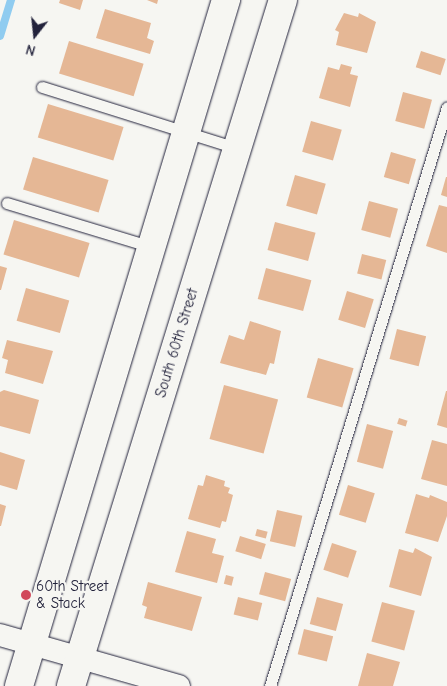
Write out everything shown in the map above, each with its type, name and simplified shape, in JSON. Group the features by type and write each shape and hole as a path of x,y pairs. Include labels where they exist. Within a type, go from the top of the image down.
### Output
{"main road":[{"path":"19,686 226,0"},
{"name":"South 60th Street","path":"71,686 283,0"}],"street":[{"path":"0,635 179,686"}],"lane":[{"path":"42,87 237,148"},
{"path":"270,686 447,107"},
{"path":"8,203 152,247"}],"building":[{"path":"60,0 83,0 80,10 59,3"},
{"path":"147,0 158,0 157,4"},
{"path":"105,9 151,23 147,38 154,41 150,54 96,38"},
{"path":"344,13 358,17 359,13 376,22 367,53 336,45 339,32 335,30"},
{"path":"69,41 144,64 134,96 59,74"},
{"path":"421,51 446,59 440,75 416,67"},
{"path":"341,64 352,67 350,74 358,76 350,107 319,98 328,67 339,70"},
{"path":"403,92 432,100 424,129 395,121"},
{"path":"48,104 124,127 113,161 38,137"},
{"path":"311,121 342,130 333,161 302,152"},
{"path":"391,152 416,159 409,184 384,177"},
{"path":"33,157 109,180 99,213 23,190"},
{"path":"295,175 326,184 317,215 286,206"},
{"path":"447,177 447,197 441,195"},
{"path":"369,201 398,209 390,238 361,230"},
{"path":"439,205 447,207 447,253 426,246"},
{"path":"14,220 90,243 79,278 3,254"},
{"path":"275,222 316,233 308,261 267,250"},
{"path":"362,254 386,260 381,279 357,273"},
{"path":"0,266 7,268 1,290 0,290"},
{"path":"266,268 311,280 303,311 258,299"},
{"path":"26,288 69,300 60,333 17,321"},
{"path":"347,291 374,299 365,328 338,320"},
{"path":"250,321 281,331 274,364 270,363 266,375 220,363 229,335 244,340"},
{"path":"397,329 426,336 419,366 390,359"},
{"path":"7,340 53,351 43,384 5,373 8,360 2,358"},
{"path":"318,358 354,368 342,408 307,397"},
{"path":"224,385 278,399 264,454 210,439"},
{"path":"4,390 39,400 30,434 0,426 0,392"},
{"path":"447,391 447,428 437,425"},
{"path":"399,418 408,421 406,426 397,424"},
{"path":"367,424 393,431 383,469 357,462"},
{"path":"432,440 447,444 447,486 421,479"},
{"path":"0,452 25,460 17,490 0,485"},
{"path":"206,475 225,481 224,486 230,488 228,493 233,495 226,522 222,521 220,528 188,519 198,485 203,486"},
{"path":"348,485 375,493 366,523 339,515"},
{"path":"416,494 429,498 430,495 447,502 447,516 438,542 405,533"},
{"path":"0,504 6,506 1,526 0,526"},
{"path":"277,510 302,516 295,547 270,541"},
{"path":"257,529 268,532 266,539 255,536"},
{"path":"187,531 216,539 212,553 224,556 217,583 175,572"},
{"path":"240,536 266,544 261,559 235,551"},
{"path":"332,543 357,551 348,578 323,570"},
{"path":"415,548 432,557 421,596 389,587 399,549 413,553"},
{"path":"265,572 291,579 285,601 259,594"},
{"path":"226,575 234,577 232,586 224,584"},
{"path":"148,582 202,597 192,631 144,618 147,607 142,605"},
{"path":"238,597 262,603 258,621 234,614"},
{"path":"317,597 343,604 336,631 310,624"},
{"path":"382,602 415,611 404,650 371,642"},
{"path":"304,629 333,636 327,661 298,654"},
{"path":"367,653 400,662 393,686 358,686"}],"waterway":[{"path":"0,36 11,0"}],"place":[{"name":"60th Street & Stack","path":"26,595"}]}
